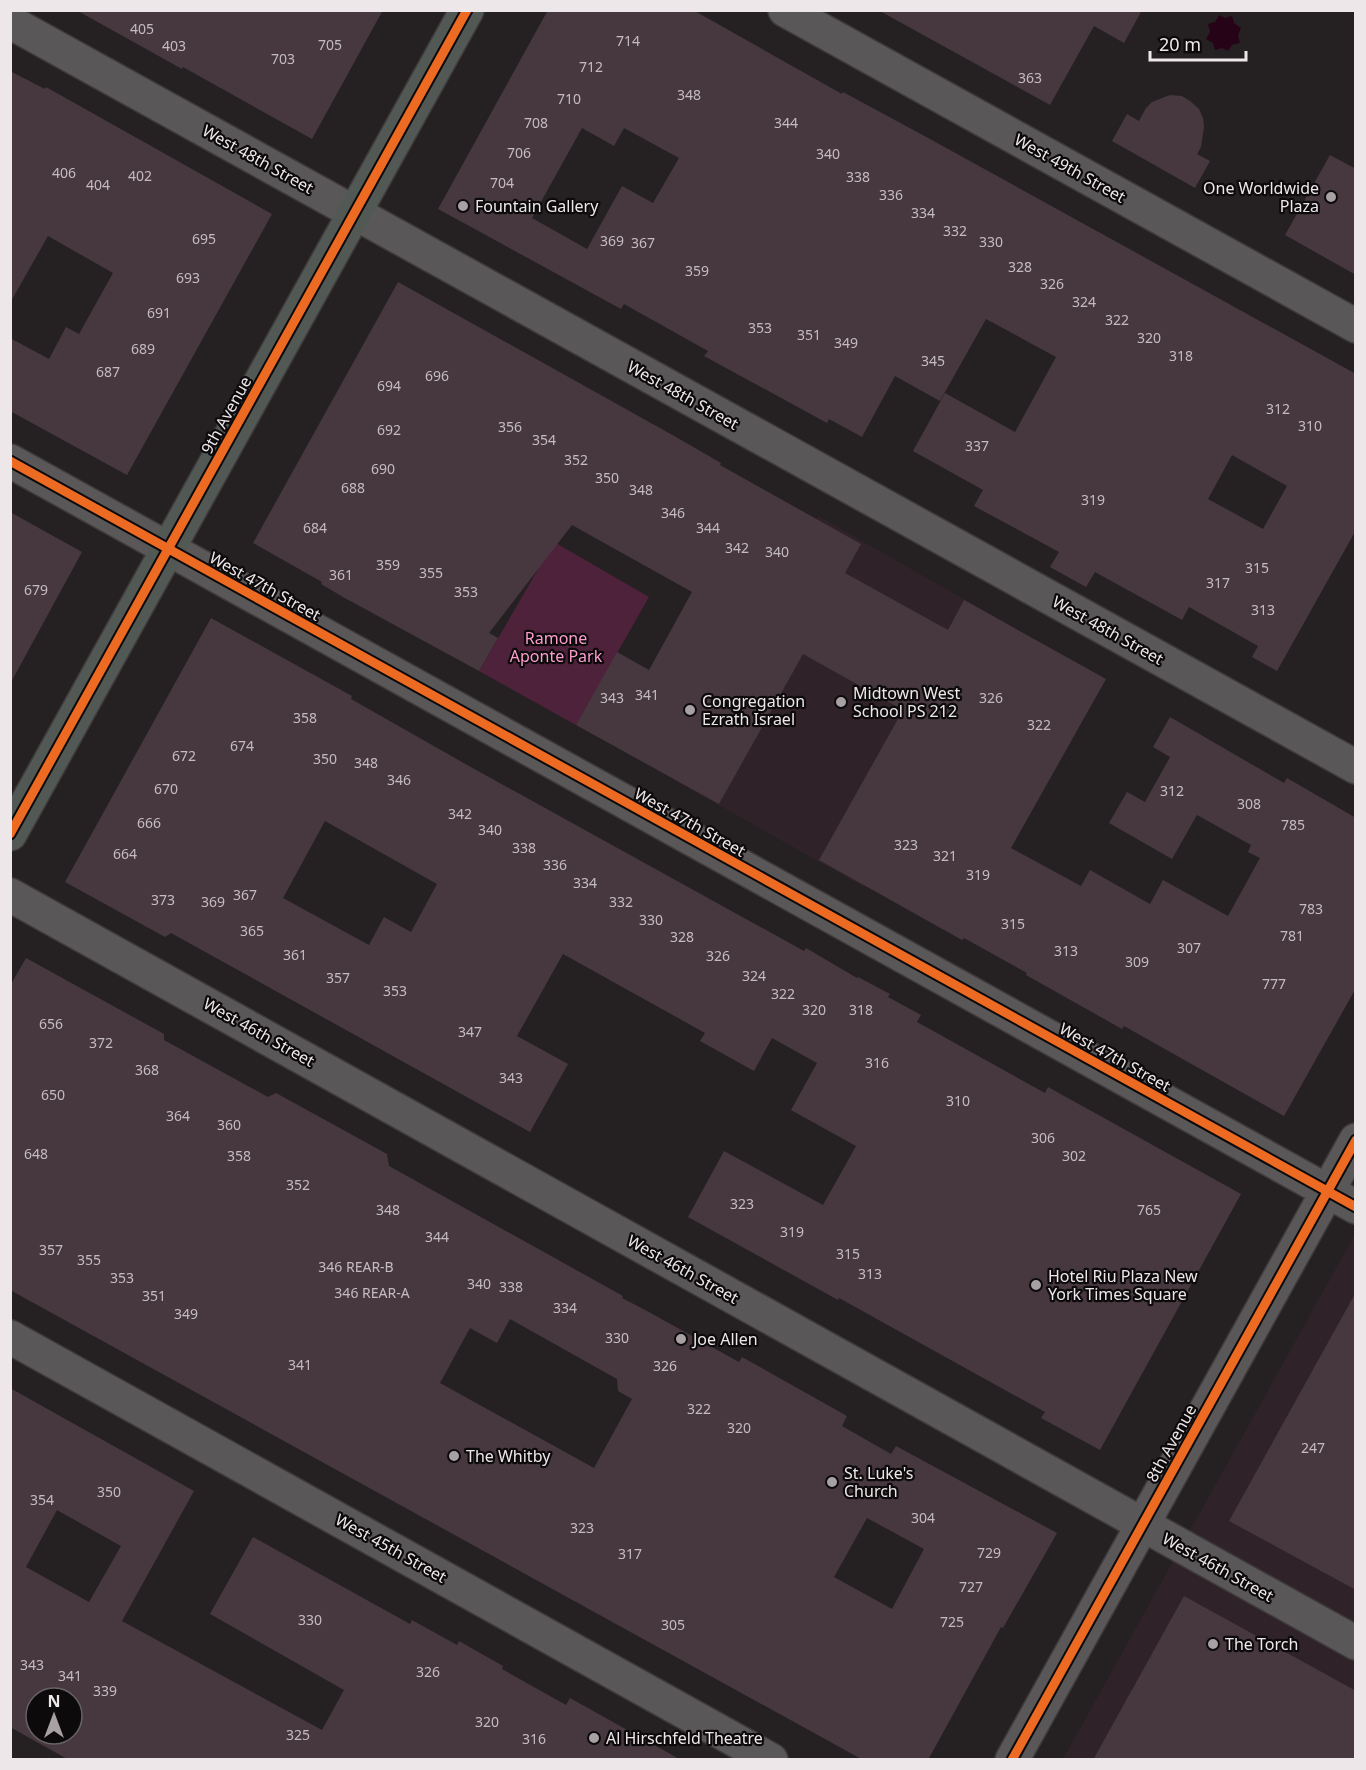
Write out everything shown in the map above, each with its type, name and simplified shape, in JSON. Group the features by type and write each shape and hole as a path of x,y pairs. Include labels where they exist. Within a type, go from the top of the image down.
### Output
{"main road":[{"name":"9th Avenue","path":"10,834 467,10"},
{"name":"West 49th Street","path":"785,10 1356,326"},
{"name":"West 48th Street","path":"10,22 1356,767"},
{"name":"West 47th Street","path":"10,461 1356,1207"},
{"name":"West 46th Street","path":"10,895 1356,1644"},
{"name":"8th Avenue","path":"1012,1760 1356,1140"},
{"name":"West 45th Street","path":"10,1337 771,1760"}],"shaded area":[{"path":"1219,15 1225,18 1232,16 1234,23 1241,28 1238,35 1240,43 1232,45 1228,51 1222,48 1215,50 1213,43 1206,39 1210,32 1208,24 1215,22"},
{"name":"Midtown West School PS 212","path":"818,516 1010,625 864,887 672,779"},
{"path":"1355,1234 1355,1759 1063,1759"}],"green space":[{"name":"Ramone Aponte Park","path":"554,542 649,597 576,725 479,671"}],"building":[{"path":"76,10 383,10 312,139"},
{"path":"548,10 693,10 842,94 843,92 930,139 1356,374 1356,530 1277,671 1252,657 1258,646 1189,607 1182,620 1095,572 1086,587 1050,567 1059,552 974,506 983,490 913,451 945,393 1015,432 1056,357 986,319 940,401 895,376 862,437 829,419 827,423 704,356 708,351 624,304 621,309 438,209","holes":["582,128 614,146 624,128 679,158 653,203 622,186 587,249 532,218","1232,455 1287,486 1263,529 1208,499"]},
{"path":"878,10 1142,10 1124,43 1094,26 1050,105"},
{"path":"10,71 45,89 46,87 272,214 127,475 10,411 10,338 49,359 66,327 79,334 113,273 48,236 10,303"},
{"path":"1170,95 1182,96 1190,101 1199,109 1203,118 1201,147 1197,154 1210,161 1195,188 1112,141 1127,114 1139,121 1152,102"},
{"name":"One Worldwide Plaza","path":"1330,155 1356,169 1356,275 1285,235"},
{"path":"398,282 676,437 721,463 720,465 861,544 845,573 948,630 964,600 1106,679 1011,848 1081,886 1090,870 1150,904 1163,880 1228,916 1260,858 1248,852 1251,845 1197,815 1172,859 1109,823 1127,792 1145,802 1170,757 1153,747 1170,717 1284,783 1287,778 1356,818 1356,988 1284,1116 1124,1026 1122,1029 1026,975 1027,973 964,938 962,940 819,860 903,710 803,654 719,804 576,725 617,652 649,670 692,592 572,525 489,633 498,638 479,671 343,597 321,584 322,582 253,543"},
{"path":"10,512 82,552 10,684"},
{"path":"211,618 352,696 351,699 469,766 804,951 806,948 857,978 890,994 888,997 921,1015 917,1022 1045,1093 1048,1087 1241,1194 1100,1450 1041,1418 1045,1412 688,1217 724,1151 823,1205 856,1146 791,1110 817,1063 772,1038 754,1071 700,1041 705,1033 563,954 517,1036 568,1064 530,1132 171,933 165,937 65,882","holes":["325,821 437,884 411,932 384,917 369,945 283,898"]},
{"path":"26,958 164,1034 164,1040 268,1097 276,1093 387,1154 389,1166 623,1296 622,1298 739,1362 742,1357 847,1416 842,1426 891,1454 896,1446 1057,1533 1003,1628 1001,1627 928,1760 863,1760 10,1290 10,986","holes":["510,1319 617,1379 618,1391 632,1399 594,1468 440,1383 470,1328 497,1343","867,1518 924,1549 892,1609 834,1577"]},
{"path":"1356,1292 1356,1590 1229,1521"},
{"path":"10,1388 194,1491 122,1621 322,1730 344,1690 210,1614 253,1537 410,1624 412,1620 457,1645 459,1641 503,1666 502,1669 566,1705 570,1698 681,1760 69,1760 44,1746 84,1746 84,1686 24,1686 24,1735 10,1727","holes":["57,1510 121,1546 89,1602 26,1567"]},
{"name":"The Torch","path":"1184,1596 1356,1691 1356,1760 1093,1760"}],"cycle path":[{"path":"10,834 467,10"},
{"path":"10,461 1356,1207"},
{"path":"1012,1760 1356,1140"}],"place":[{"name":"One Worldwide Plaza","path":"1331,197"},
{"name":"Fountain Gallery","path":"463,206"},
{"name":"Midtown West School PS 212","path":"841,702"},
{"name":"Congregation Ezrath Israel","path":"690,710"},
{"name":"Hotel Riu Plaza New York Times Square","path":"1036,1285"},
{"name":"Joe Allen","path":"681,1339"},
{"name":"The Whitby","path":"454,1456"},
{"name":"St. Luke's Church","path":"832,1482"},
{"name":"The Torch","path":"1213,1644"},
{"name":"Al Hirschfeld Theatre","path":"594,1738"}]}
